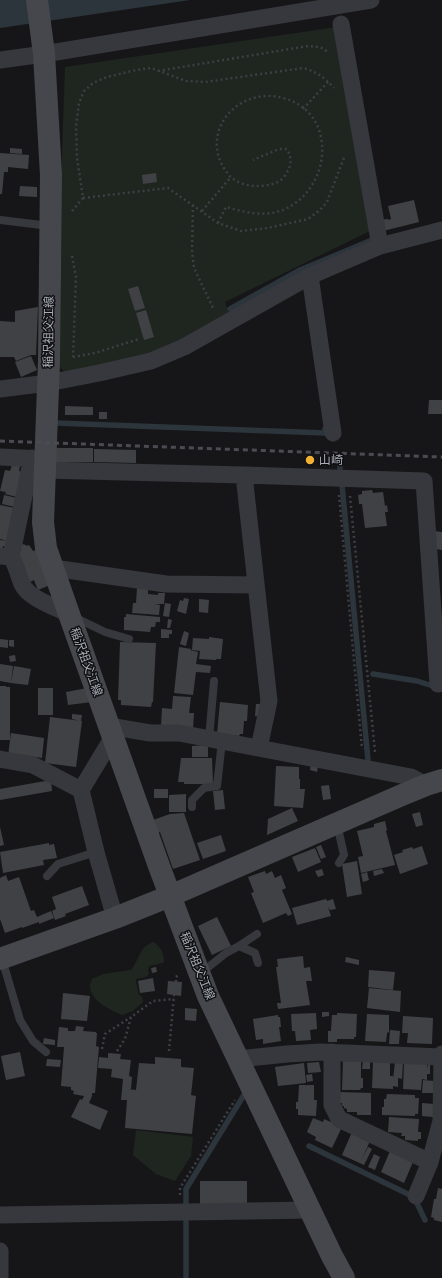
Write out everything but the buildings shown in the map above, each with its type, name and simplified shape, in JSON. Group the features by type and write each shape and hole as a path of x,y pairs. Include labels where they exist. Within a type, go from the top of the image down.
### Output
{"main road":[{"name":"稲沢祖父江線","path":"37,0 44,52 51,175 49,361 40,463 46,548 170,896 208,996 344,1278"},
{"path":"1,959 115,918 170,896 434,782"}],"street":[{"path":"0,60 371,0"},
{"path":"341,24 380,246"},
{"path":"0,388 48,383 151,361 184,347 310,276 380,246 442,230"},
{"path":"310,276 333,433"},
{"path":"0,457 40,463 244,475 424,481 436,565 438,684"},
{"path":"40,463 6,557 16,564 22,585 32,596 69,614"},
{"path":"244,475 269,701 259,748"},
{"path":"53,568 166,584 256,585"},
{"path":"115,918 96,852 81,790 111,731 179,733 434,782"},
{"path":"0,759 33,765 81,790"},
{"path":"238,1059 287,1054 332,1052 442,1056 441,1121 430,1162 416,1196"},
{"path":"332,1052 332,1105 339,1119 430,1162"},
{"path":"0,1215 310,1210"},
{"path":"0,1251 0,1278"}],"lane":[{"path":"0,220 51,226"},
{"path":"69,614 106,632 129,639"},
{"path":"192,807 192,800 204,788 217,786 214,681"},
{"path":"337,823 344,855 339,863"},
{"path":"47,876 58,864 96,852"},
{"path":"200,974 226,953 258,934"},
{"path":"239,946 255,953 258,963"},
{"path":"1,959 20,1020 33,1040 46,1052"}],"path":[{"path":"158,71 308,46 320,47 330,54"},
{"path":"83,198 77,158 76,126 79,102 84,91 93,83 107,77 151,68 186,81 205,82 303,68 317,72 336,90 337,86"},
{"path":"304,109 328,82"},
{"path":"218,223 226,207 241,212 256,214 273,212 285,209 298,201 307,192 315,182 323,152 321,136 315,121 308,112 295,102 284,98 271,95 247,99 228,114 221,125 218,137 219,160 230,177 250,186 272,184 281,180 289,170 291,157 286,150 279,149 253,160"},
{"path":"70,214 73,208 83,198 168,188 218,223 241,231 268,228 308,219 320,210 327,202 345,156 345,151"},
{"path":"202,211 230,177"},
{"path":"193,205 192,250 194,268 221,326"},
{"path":"72,256 76,277 73,357"},
{"path":"49,361 95,352 139,339"},
{"path":"343,478 370,769"},
{"path":"343,478 370,769"},
{"path":"169,1051 174,995"},
{"path":"102,1049 105,1034 153,1001 174,999"},
{"path":"117,1051 125,1039 131,1017"},
{"path":"180,1212 180,1188 248,1080"}],"shaded area":[{"path":"0,0 190,0 0,28"},
{"path":"337,27 370,231 225,302 229,313 149,355 67,373 55,364 65,67"},
{"path":"154,942 162,951 164,962 149,966 149,974 146,977 136,979 139,995 142,997 143,1002 133,1011 122,1015 107,1008 93,996 90,985 92,979 103,974 131,970 142,950"},
{"path":"136,1130 193,1137 191,1156 175,1181 156,1174 133,1155"}],"waterway":[{"path":"230,309 300,270 372,240"},
{"path":"55,423 326,433 325,429"},
{"path":"340,463 340,468"},
{"path":"342,485 368,760"},
{"path":"373,674 417,681 436,687"},
{"path":"186,1207 186,1189 247,1090"},
{"path":"309,1146 414,1197 425,1220"},
{"path":"186,1222 186,1278"}],"railway":[{"path":"0,441 442,457"}],"place":[{"name":"山崎","path":"310,460"}]}
